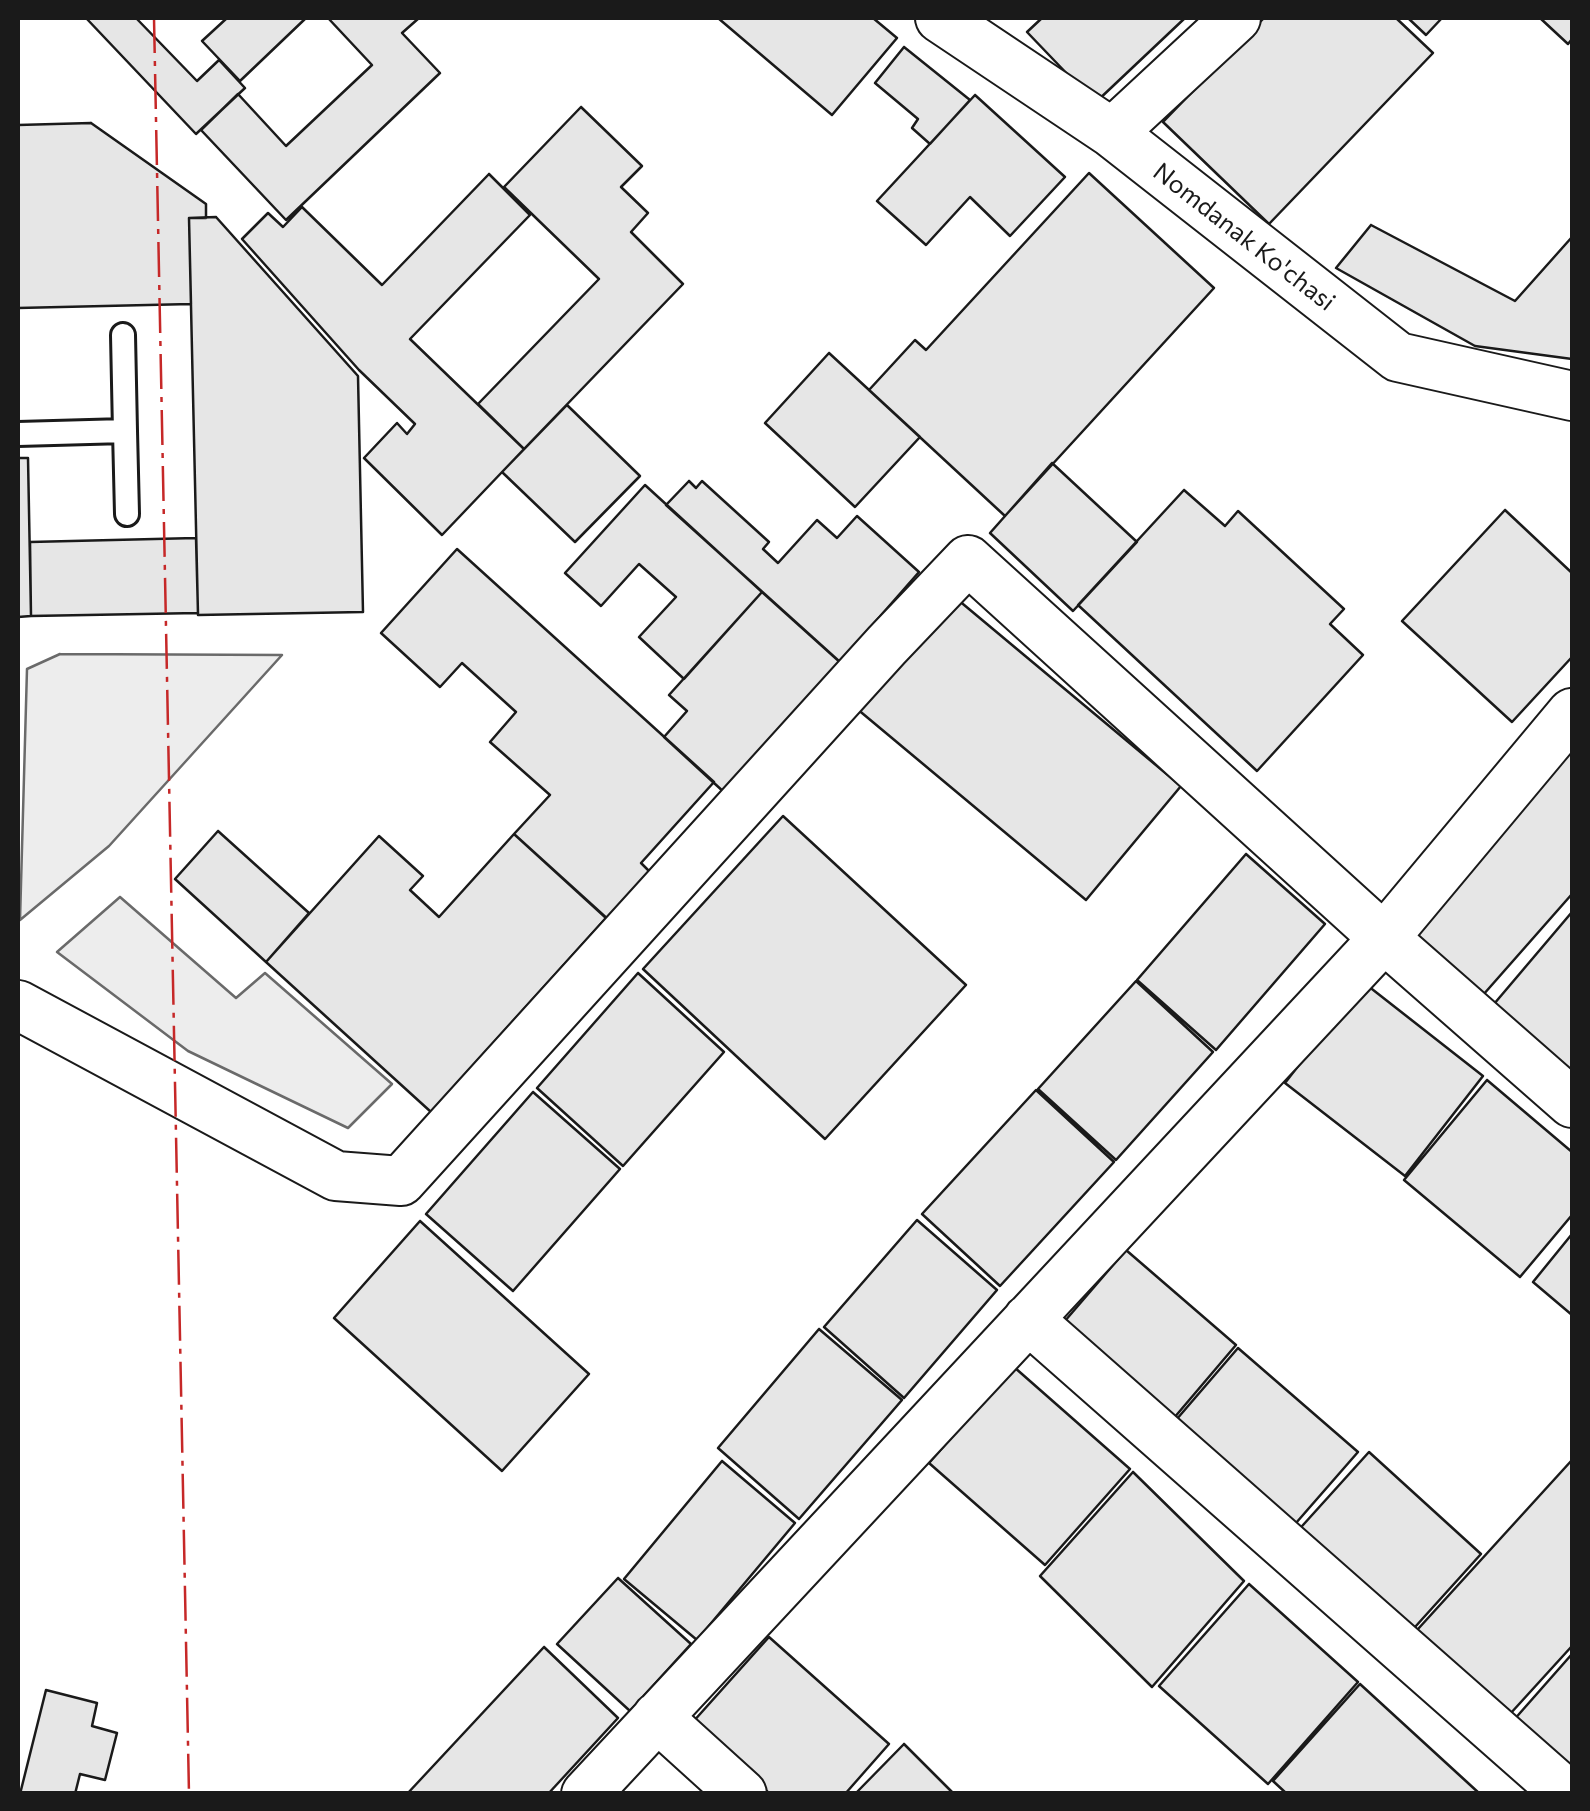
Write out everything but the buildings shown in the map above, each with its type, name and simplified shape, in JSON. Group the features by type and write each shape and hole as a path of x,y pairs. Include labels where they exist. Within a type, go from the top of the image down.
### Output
{"street":[{"name":"Nomdanak Ko'chasi","path":"940,18 1112,133 1398,358 1572,396"},
{"path":"1112,133 1236,18"},
{"path":"18,1004 336,1176 402,1181 968,560 1572,1103"},
{"path":"586,1794 1384,938 1572,713"},
{"path":"1028,1318 1567,1794"},
{"path":"657,1717 742,1794"}],"lane":[{"path":"123,335 127,514"},
{"path":"18,434 125,431"}],"shaded area":[{"path":"60,654 282,655 109,846 20,920 27,669"},
{"path":"120,897 236,998 265,973 392,1084 348,1128 188,1051 57,952"}],"power":[{"path":"154,18 189,1794"}]}
